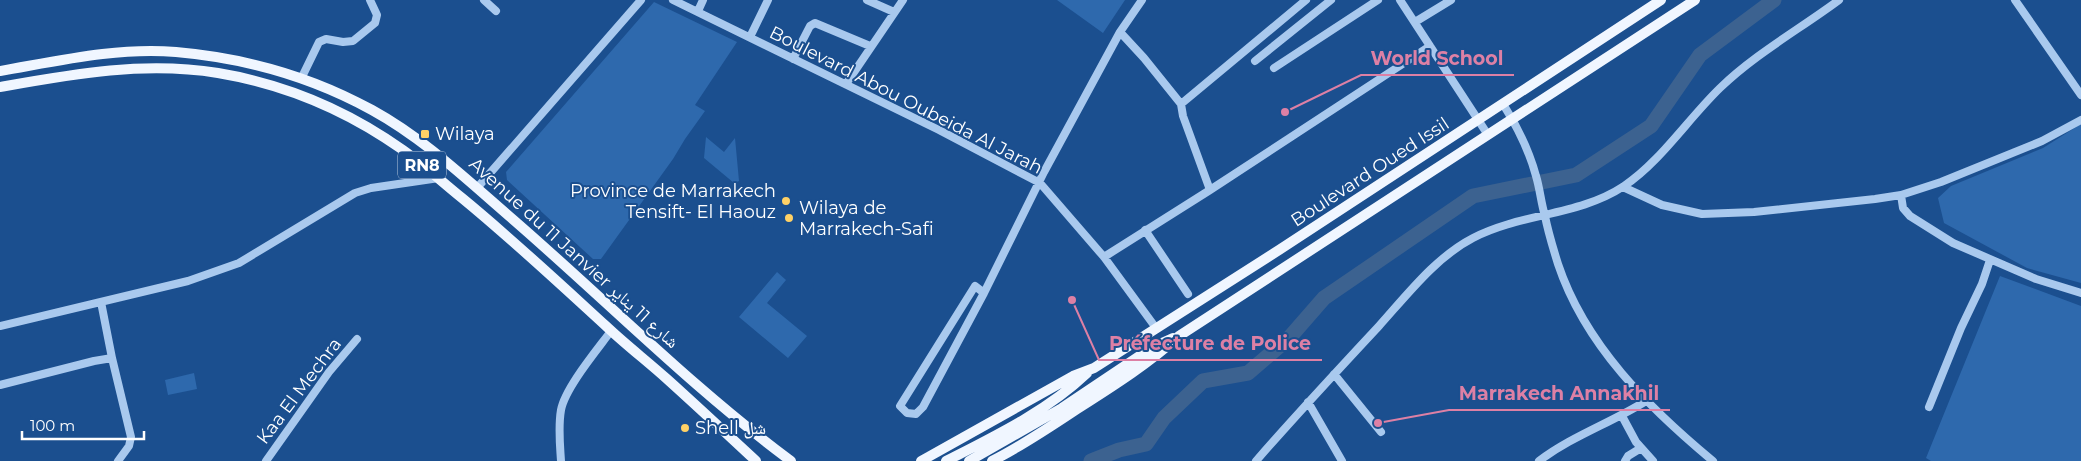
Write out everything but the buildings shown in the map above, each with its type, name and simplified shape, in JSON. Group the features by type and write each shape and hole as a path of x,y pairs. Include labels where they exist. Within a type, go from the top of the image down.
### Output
{"main road":[{"name":"Boulevard Oued Issil","path":"946,461 1003,431 1051,402 1094,368 1479,120 1661,0"},
{"name":"Boulevard Oued Issil","path":"992,461 1025,443 1105,391 1163,350 1179,336 1695,0"},
{"name":"Avenue du 11 Janvier شارع 11 يناير","path":"0,71 111,52 159,51 238,61 301,79 354,101 388,119 426,145 720,404 791,461"},
{"name":"Avenue du 11 Janvier شارع 11 يناير","path":"0,87 74,74 128,68 176,68 235,76 292,92 345,115 390,141 439,178 521,248 756,461"},
{"name":"Boulevard Oued Issil","path":"969,461 1054,413 1153,347 1179,336"},
{"name":"Boulevard Oued Issil","path":"921,461 1073,376 1094,368"}],"street":[{"path":"301,79 319,42 326,39 343,42 353,41 375,22 377,15 370,0"},
{"path":"484,0 496,11"},
{"path":"477,188 641,0"},
{"name":"Boulevard Abou Oubeida Al Jarah","path":"674,0 846,84 1040,184 1104,257 1156,328"},
{"path":"698,11 703,0"},
{"path":"750,37 768,0"},
{"path":"867,0 894,12"},
{"path":"846,84 903,0"},
{"path":"984,293 975,286 900,406 906,413 916,414 923,407 984,293 1040,184 1044,172 1120,32 1142,0"},
{"path":"1181,104 1306,0"},
{"path":"1255,61 1331,0"},
{"path":"1274,68 1378,0"},
{"path":"1400,0 1488,136"},
{"path":"1415,22 1451,0"},
{"path":"1256,461 1308,402 1446,256 1462,244 1489,231 1602,199 1623,187 1639,174 1721,87 1839,0"},
{"path":"2016,0 2081,95"},
{"path":"793,58 810,26 815,23 870,46"},
{"path":"1120,32 1144,58 1181,104 1183,116 1210,190"},
{"path":"1104,257 1430,46"},
{"path":"1503,104 1526,148 1536,176 1544,215 1559,266 1585,320 1603,348 1646,401 1712,461"},
{"path":"1623,187 1662,205 1702,214 1754,212 1901,195 1941,182 2042,141 2081,120"},
{"path":"0,326 188,281 239,263 361,191 439,178"},
{"path":"1901,195 1903,208 1910,216 1953,242 2042,282 2081,292"},
{"path":"1145,230 1188,294"},
{"path":"1928,407 1982,284 1990,260"},
{"path":"101,302 131,438 129,446 118,461"},
{"path":"561,461 560,417 562,405 574,384 611,331"},
{"name":"Kaa El Mechra","path":"266,461 329,372 357,339"},
{"path":"0,385 94,360 112,358"},
{"path":"1334,374 1381,432"},
{"path":"1539,461 1575,438 1622,416 1646,401"},
{"path":"1308,402 1342,461"},
{"path":"1622,416 1641,448 1653,461"},
{"path":"1625,461 1628,456 1641,448"}],"shaded area":[{"path":"1057,0 1125,0 1103,33"},
{"path":"654,2 737,42 695,105 705,111 601,259 593,259 507,180 506,172"},
{"path":"2081,124 2081,283 2027,268 1944,223 1938,198 1951,186 2043,148"},
{"path":"706,137 724,152 735,138 739,181 734,183 704,158"},
{"path":"777,272 786,280 767,303 807,336 788,358 739,317"},
{"path":"2000,276 2081,306 2081,461 1931,461 1926,458"},
{"path":"194,373 197,389 168,395 165,380"}],"waterway":[{"path":"1091,461 1119,450 1146,444 1164,418 1203,381 1248,373 1290,337 1324,298 1473,196 1576,175 1651,126 1700,55 1774,0"}],"place":[{"name":"World School","path":"1285,112"},
{"name":"Wilaya","path":"425,134"},
{"name":"Province de Marrakech Tensift- El Haouz","path":"786,201"},
{"name":"Wilaya de Marrakech-Safi","path":"789,218"},
{"name":"Préfecture de Police","path":"1072,300"},
{"name":"Marrakech Annakhil","path":"1378,423"},
{"name":"Shell شل","path":"685,428"}]}
